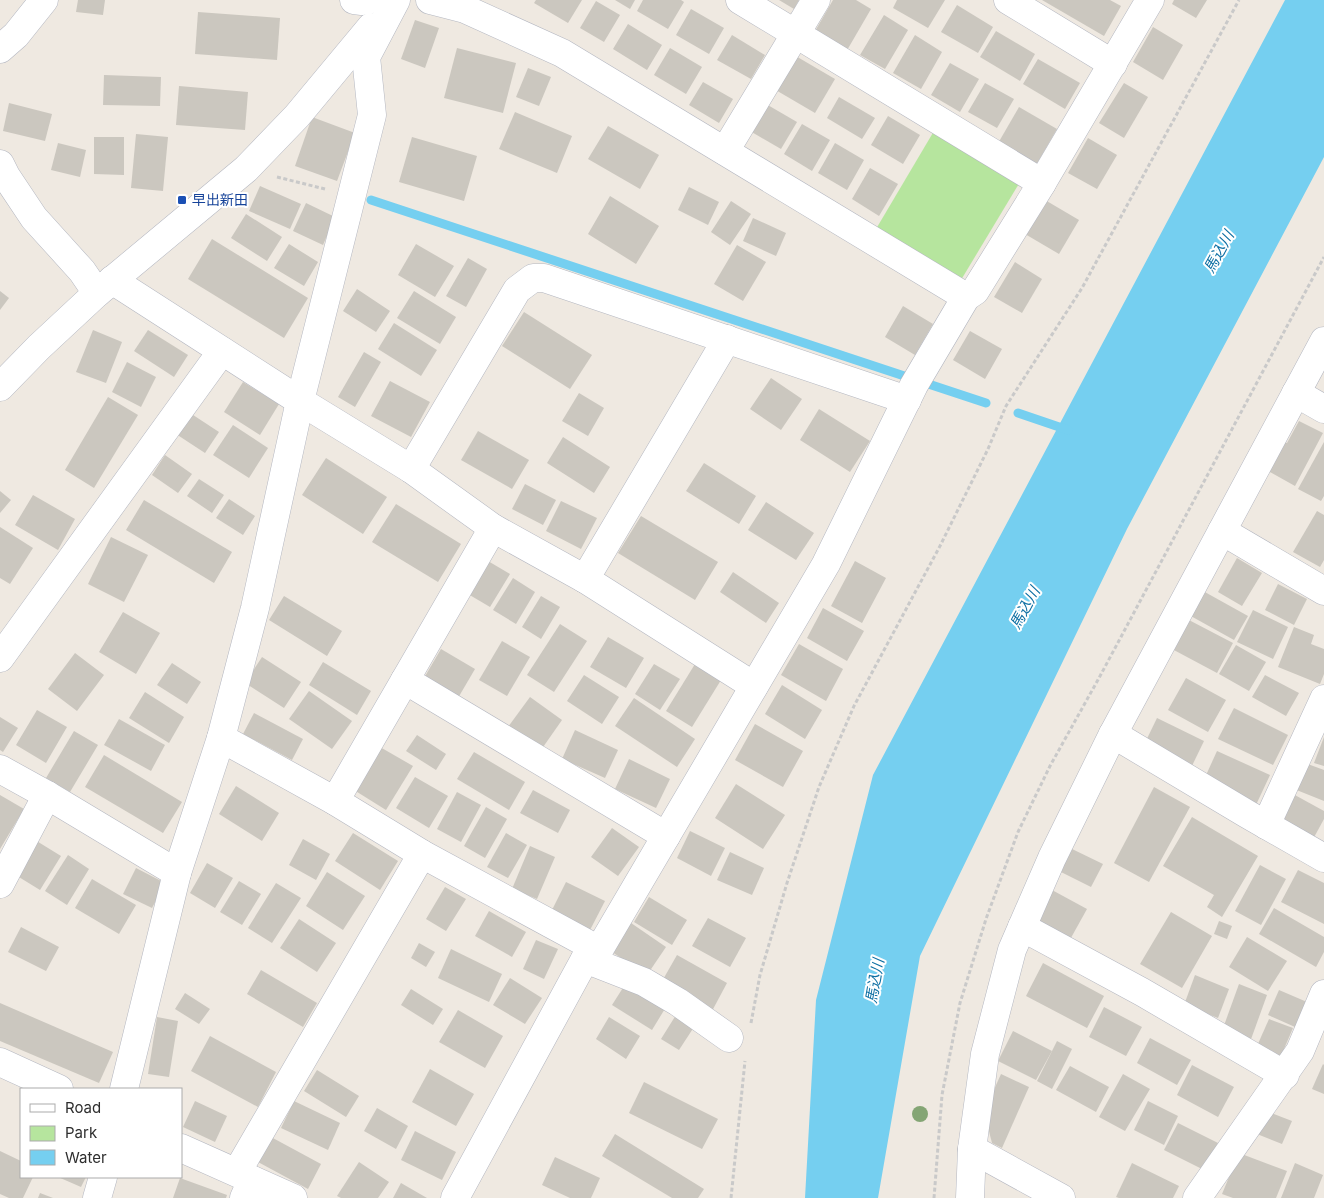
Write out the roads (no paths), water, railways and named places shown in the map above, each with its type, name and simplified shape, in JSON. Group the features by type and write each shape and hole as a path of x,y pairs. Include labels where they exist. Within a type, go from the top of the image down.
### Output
{"street":[{"path":"0,49 16,35 44,0"},
{"path":"354,0 368,0"},
{"path":"0,387 39,347 105,286 246,169 297,116 395,0"},
{"path":"124,1088 178,873 221,738 255,608 300,401 372,115 366,57 395,0"},
{"path":"430,0 466,9 562,53 966,297"},
{"path":"740,0 1042,183"},
{"path":"725,151 816,0"},
{"path":"1008,0 1113,64"},
{"path":"455,1198 592,954 666,836 826,564 914,386 966,297 974,291 1042,183 1150,0"},
{"path":"0,164 34,218 82,271 105,286 222,351 410,469 493,528 585,579 754,686"},
{"path":"410,469 517,290 534,278 544,278 726,339 914,386"},
{"path":"585,579 726,339"},
{"path":"970,1198 972,1149 986,1054 1012,950 1052,858 1113,734 1324,341"},
{"path":"0,658 222,351"},
{"path":"1296,393 1324,409"},
{"path":"334,801 493,528"},
{"path":"1222,531 1324,591"},
{"path":"405,680 666,836"},
{"path":"1266,825 1324,699"},
{"path":"1113,734 1324,858"},
{"path":"221,738 334,801 742,1041"},
{"path":"0,769 178,873"},
{"path":"0,884 47,795"},
{"path":"244,1183 422,854"},
{"path":"1022,927 1142,992 1285,1075"},
{"path":"1206,1195 1300,1051 1314,1044 1324,994"},
{"path":"0,1062 57,1088"},
{"path":"182,1149 244,1183 293,1198"},
{"path":"972,1149 1061,1198"},
{"path":"98,1198 103,1178"}],"water":[{"name":"馬込川","path":"1285,0 1324,0 1324,157 1127,529 920,956 878,1198 805,1198 816,1000 873,775"}],"waterway":[{"path":"371,200 986,403"},
{"path":"1018,413 1068,430"}],"place":[{"name":"早出新田","path":"182,200"}]}
